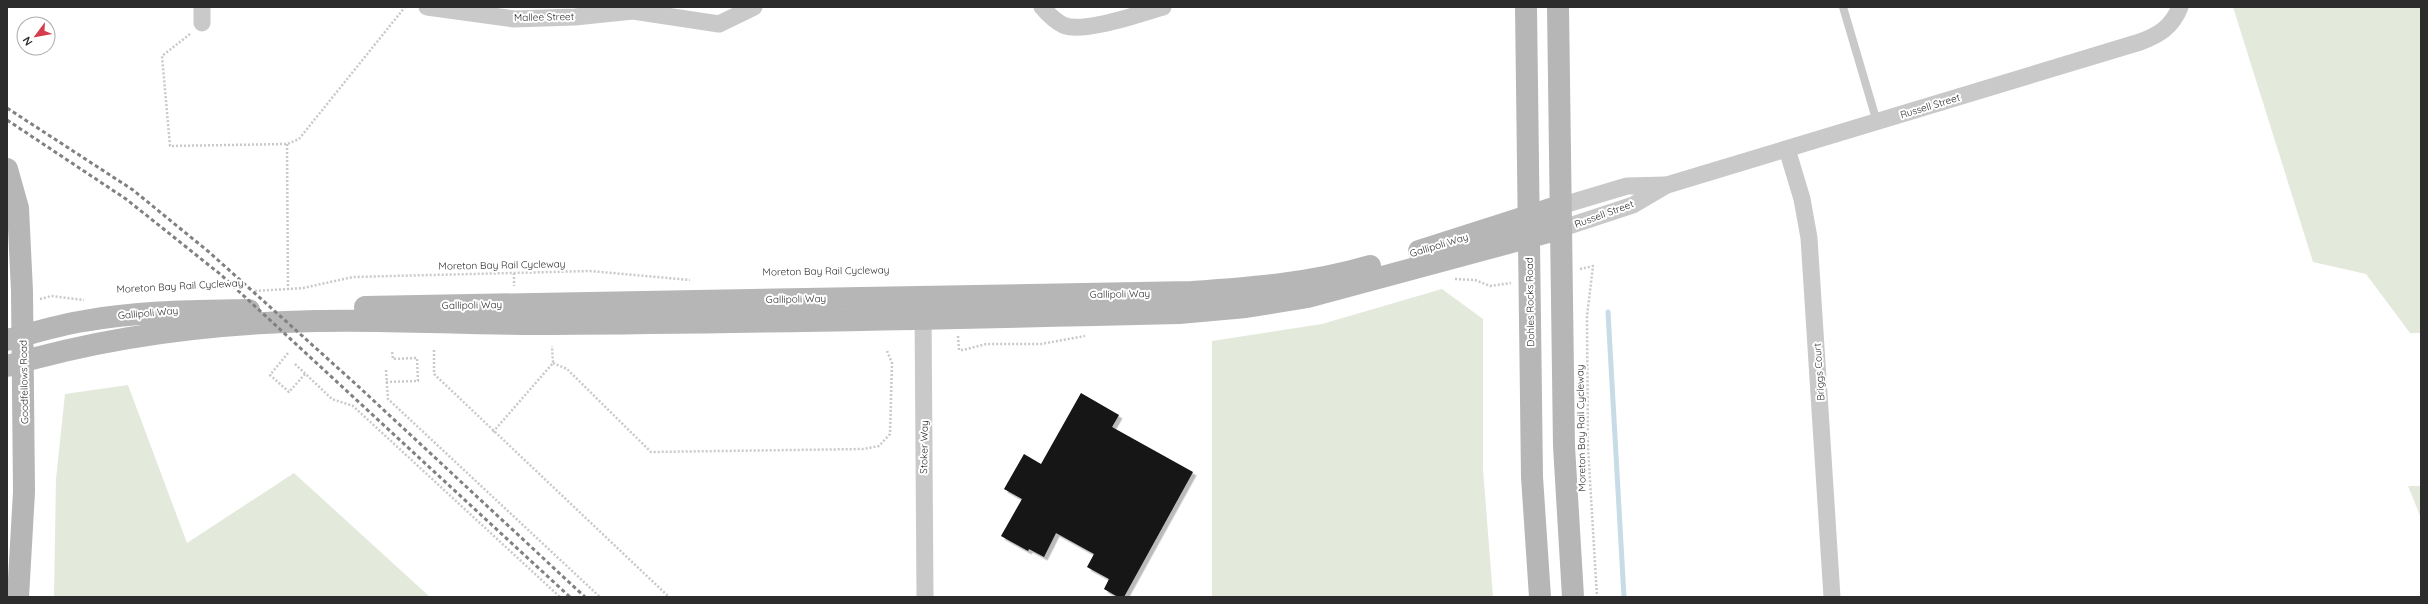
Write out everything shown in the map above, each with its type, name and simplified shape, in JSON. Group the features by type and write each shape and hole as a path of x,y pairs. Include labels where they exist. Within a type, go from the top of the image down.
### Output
{"street":[{"name":"Mallee Street","path":"427,7 514,19 575,17 633,12 719,24 754,7"},
{"path":"1042,7 1049,15 1065,26 1097,26 1163,7"},
{"name":"Dohles Rocks Road","path":"1526,7 1532,477 1540,597"},
{"path":"1558,7 1564,454 1573,597"},
{"name":"Russell Street","path":"1560,229 1633,205 1667,185 2140,42 2165,30 2175,18 2180,7"},
{"name":"Briggs Court","path":"1788,149 1804,205 1810,244 1832,597"},
{"name":"Goodfellows Road","path":"7,169 18,208 15,363 24,492 18,597"},
{"name":"Russell Street","path":"1560,206 1627,186 1667,185"},
{"name":"Gallipoli Way","path":"15,338 83,321 176,310 923,308 1179,313 1246,307 1338,290 1434,262 1529,228 1560,206"},
{"name":"Gallipoli Way","path":"1529,228 1560,229"},
{"name":"Gallipoli Way","path":"15,363 113,340 196,328 256,323 349,320 553,324 923,308"},
{"name":"Stoker Way","path":"923,308 925,597"}],"lane":[{"path":"1843,7 1877,122"}],"path":[{"path":"202,15 162,56 170,146 287,144 299,138 405,7"},
{"path":"287,144 288,290"},
{"name":"Moreton Bay Rail Cycleway","path":"1586,268 1593,266 1587,316 1588,447 1597,597"},
{"name":"Moreton Bay Rail Cycleway","path":"251,291 288,290 361,276 590,271 692,280"},
{"path":"40,299 51,296 66,300 91,299"},
{"path":"493,432 553,363 552,346"},
{"path":"434,350 434,374 493,432 669,597"},
{"path":"386,382 418,381 417,358 393,359 392,351"},
{"path":"553,363 567,369 651,452 864,449 879,446 890,434 892,363 887,351"},
{"path":"288,353 270,375 289,392 305,374"},
{"path":"295,364 332,399 353,406 560,597"},
{"path":"386,370 388,399 600,597"}],"shaded area":[{"path":"2233,7 2421,7 2421,333 2410,333 2366,274 2313,262"},
{"path":"1442,289 1483,319 1483,469 1493,597 1212,597 1212,341 1322,324"},
{"path":"128,385 187,543 294,473 430,597 54,597 56,479 65,394"},
{"path":"2408,486 2421,486 2421,518"}],"building":[{"path":"1081,393 1119,415 1112,427 1193,472 1124,597 1118,597 1104,589 1109,579 1087,567 1094,554 1056,533 1044,557 1029,549 1028,551 1001,536 1022,499 1004,489 1024,454 1041,464"}],"waterway":[{"path":"1608,312 1624,597"}],"railway":[{"path":"7,108 133,190 209,252 359,387 585,597"},
{"path":"7,120 126,199 220,274 570,597"}]}
